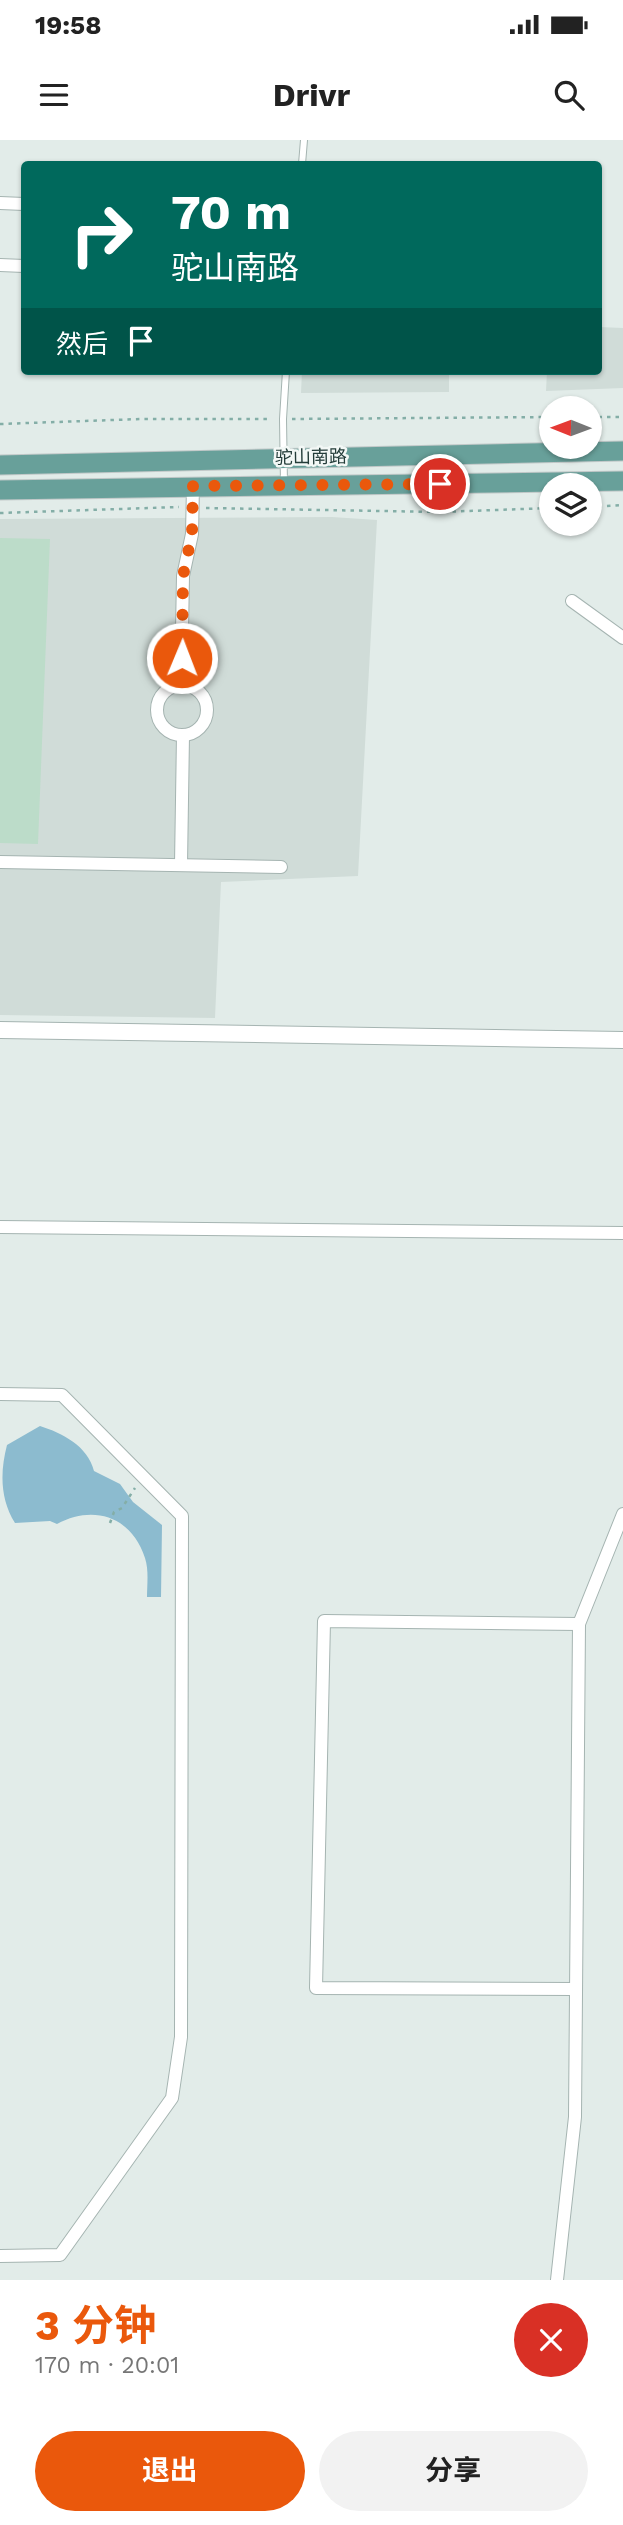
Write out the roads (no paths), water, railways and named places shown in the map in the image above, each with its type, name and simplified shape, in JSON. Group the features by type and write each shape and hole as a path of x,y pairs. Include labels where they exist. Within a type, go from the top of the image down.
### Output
{"main road":[{"name":"驼山南路","path":"0,465 623,451"},
{"name":"驼山南路","path":"0,490 623,481"}],"street":[{"path":"0,203 21,204"},
{"path":"0,265 21,266"},
{"path":"181,685 183,576 192,534 193,486"},
{"path":"572,601 623,638"},
{"path":"181,685 197,690 206,704 206,713 200,728 183,735 169,732 163,727 157,713 160,697 166,691 181,685"},
{"path":"181,865 183,735"},
{"path":"0,862 281,867"},
{"path":"0,1030 623,1040"},
{"path":"0,1227 623,1233"},
{"path":"0,1394 62,1395 182,1516 181,2037 172,2098 60,2255 0,2256"},
{"path":"557,2280 575,2117 579,1624 623,1514"},
{"path":"576,1989 316,1988 324,1621 579,1624"}],"lane":[{"path":"302,161 304,140"},
{"path":"284,486 286,375"}],"water":[{"path":"40,1426 73,1442 86,1454 94,1471 120,1484 133,1502 162,1525 161,1597 147,1597 147,1567 139,1544 121,1524 110,1518 85,1515 57,1524 50,1521 15,1523 4,1495 3,1465 7,1445"}]}
